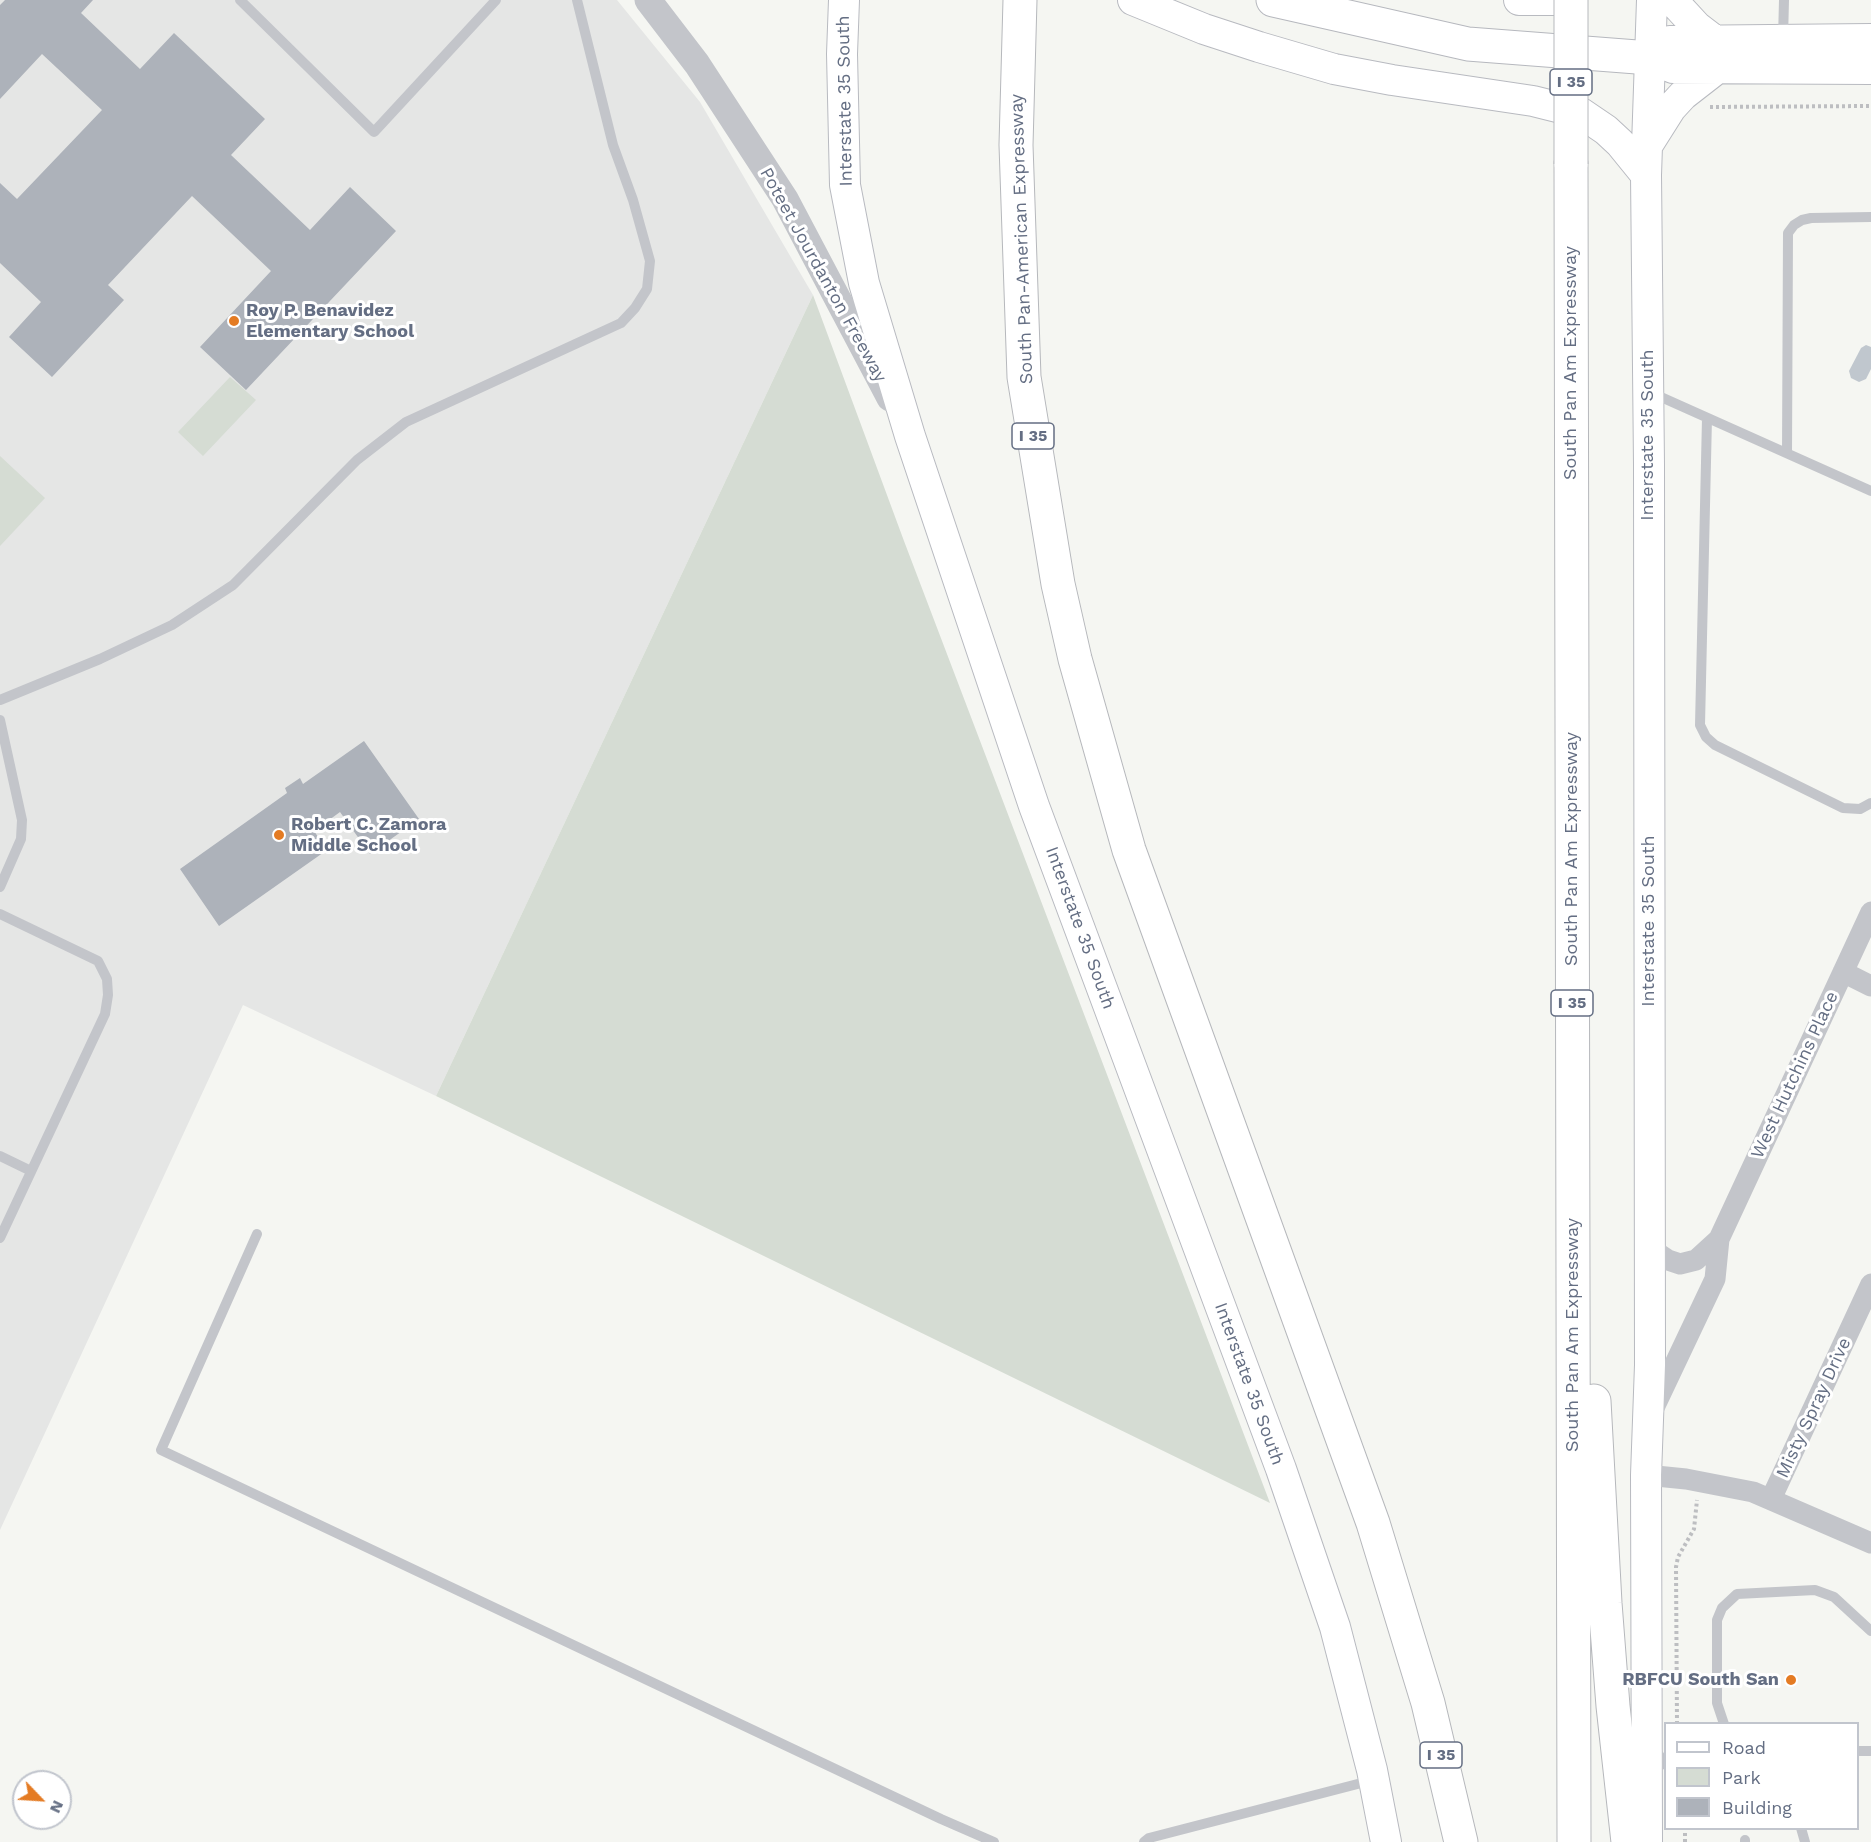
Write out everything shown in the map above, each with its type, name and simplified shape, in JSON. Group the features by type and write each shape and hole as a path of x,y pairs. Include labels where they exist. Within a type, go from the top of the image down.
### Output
{"main road":[{"name":"Interstate 35 South","path":"844,0 842,54 845,185 864,283 910,436 1034,806 1299,1522 1335,1627 1373,1780 1385,1842"},
{"path":"842,54 866,0"},
{"path":"1133,0 1258,47 1334,69 1403,82 1533,101 1581,113 1647,160 1671,108 1717,54"},
{"path":"1273,0 1468,44 1650,58 1670,68 1717,54 1783,40 1871,39"},
{"path":"1519,0 1560,0"},
{"name":"South Pan Am Expressway","path":"1571,0 1574,1842"},
{"name":"Interstate 35 South","path":"1646,1840 1646,1475 1649,1419 1650,1248 1647,160 1652,0"},
{"path":"1672,0 1697,27 1717,54 1871,69"},
{"name":"South Pan-American Expressway","path":"1020,6 1016,145 1024,377 1060,595 1075,659 1129,850 1373,1523 1417,1668"},
{"path":"1573,1240 1593,1381 1612,1706 1646,1840"},
{"path":"1417,1668 1442,1842"},
{"name":"I 35","path":"1417,1668 1431,1715 1461,1842"}],"street":[{"name":"Poteet Jourdanton Freeway","path":"648,0 697,64 785,199 910,436"},
{"name":"West Hutchins Place","path":"1649,1419 1715,1280 1719,1239 1871,912"},
{"path":"1843,972 1871,986"},
{"name":"West Hutchins Place","path":"1650,1248 1668,1260 1680,1263 1696,1260 1719,1239"},
{"name":"Misty Spray Drive","path":"1771,1499 1871,1284"},
{"path":"1646,1475 1729,1486 1771,1499 1871,1543"}],"lane":[{"path":"240,0 374,132 496,0"},
{"path":"0,699 100,658 172,625 233,585 357,460 406,422 621,323 634,308 647,289 650,261 633,200 614,145 577,0"},
{"path":"1783,40 1784,0"},
{"path":"1787,453 1788,233 1794,225 1811,218 1871,217"},
{"path":"1648,392 1871,491"},
{"path":"1707,418 1700,725 1715,745 1843,808 1860,810 1871,803"},
{"path":"0,720 22,820 21,840 0,887"},
{"path":"0,914 98,960 107,980 108,995 105,1014 0,1238"},
{"path":"0,1156 32,1170"},
{"path":"256,1234 161,1450 919,1809 994,1842"},
{"path":"1723,1722 1717,1703 1717,1620 1722,1608 1737,1594 1815,1590 1834,1597 1871,1631"},
{"path":"1647,1739 1664,1764"},
{"path":"1144,1842 1149,1838 1373,1780"}],"path":[{"path":"1702,108 1871,106"},
{"path":"1677,1722 1676,1567 1678,1557 1694,1529 1698,1494"}],"shaded area":[{"name":"Robert C. Zamora Middle School","path":"0,0 617,0 700,102 813,295 436,1096 243,1005 0,1530"},
{"path":"1866,345 1871,347 1871,369 1866,379 1859,382 1851,378 1849,371 1861,348"}],"green space":[{"path":"813,295 904,541 1270,1503 436,1096"},
{"path":"230,377 256,400 203,456 178,432"},
{"path":"0,456 45,498 0,546"}],"building":[{"path":"5,0 93,0 81,13 140,69 174,33 265,119 231,155 310,230 350,187 396,231 246,390 200,347 271,271 192,196 108,285 124,300 52,377 9,337 41,302 0,263 0,183 17,199 102,110 42,54 0,99 0,5"},
{"path":"364,741 419,819 370,854 340,812 314,831 327,850 219,926 180,869 287,793 285,788 300,778 303,784"}],"place":[{"name":"Roy P. Benavidez Elementary School","path":"234,321"},
{"name":"Robert C. Zamora Middle School","path":"279,835"},
{"name":"RBFCU South San","path":"1791,1680"}]}
